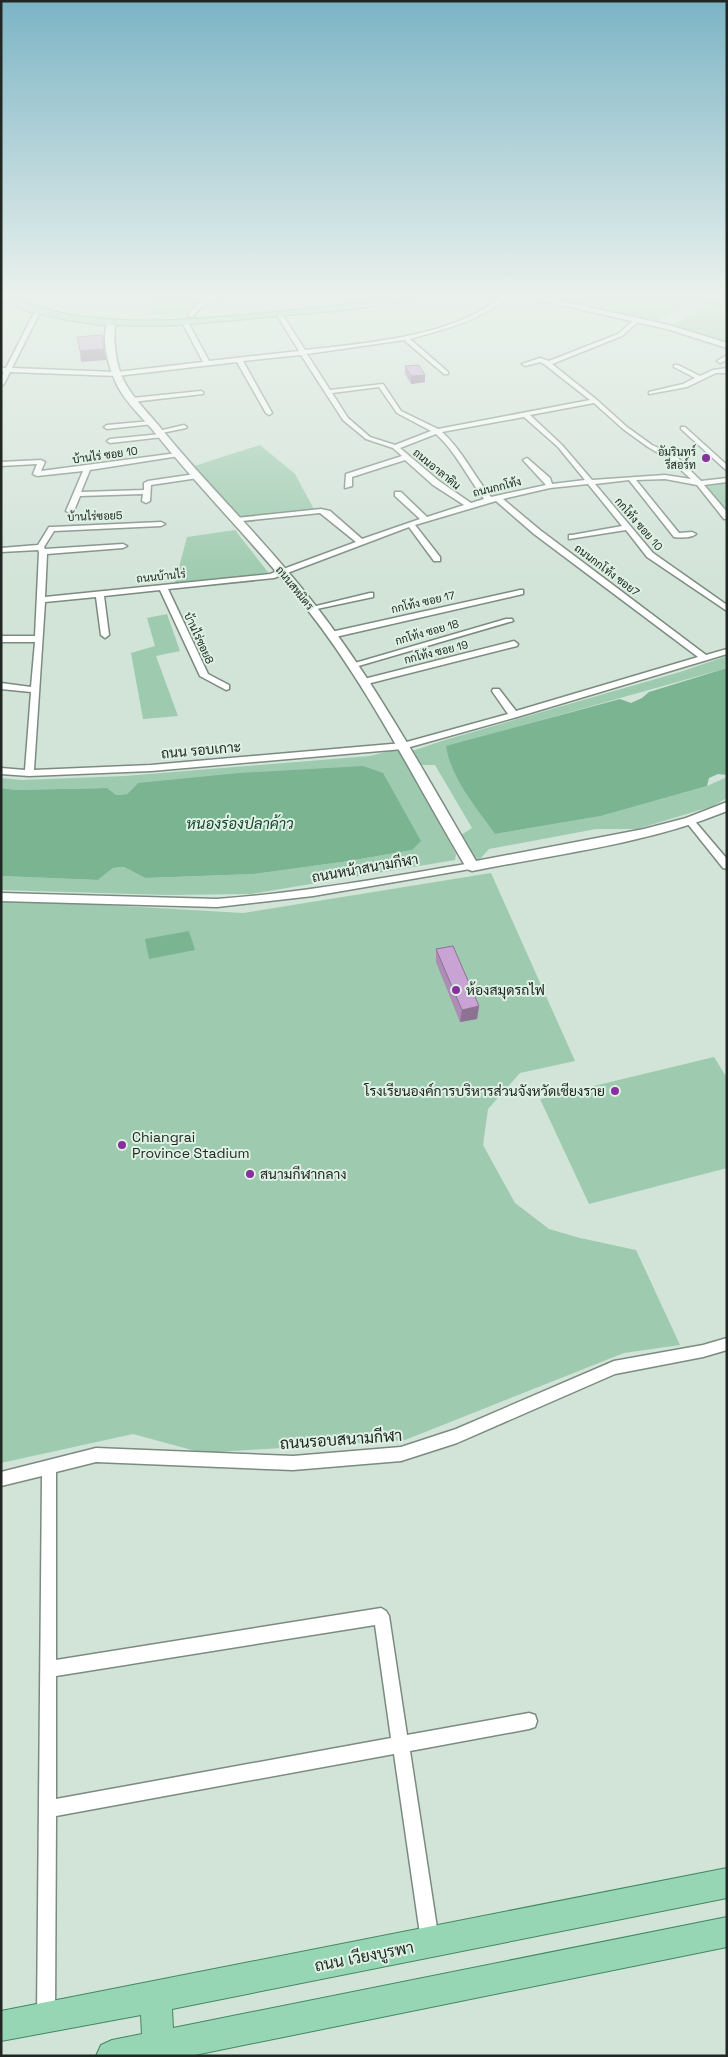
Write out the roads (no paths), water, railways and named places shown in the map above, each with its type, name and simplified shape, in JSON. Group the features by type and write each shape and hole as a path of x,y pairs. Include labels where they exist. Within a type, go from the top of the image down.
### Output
{"main road":[{"name":"ถนน เวียงบูรพา","path":"1,2026 156,1997 727,1883"},
{"path":"112,2056 727,1932"},
{"path":"156,1997 158,2047"}],"street":[{"name":"ถนนสหมิตร","path":"124,390 195,476 283,572 312,608 352,665 403,746 472,866"},
{"path":"256,390 269,413"},
{"path":"328,392 343,390"},
{"path":"384,390 400,412 437,431 447,440 473,480 490,500"},
{"path":"581,390 625,428 650,446 673,458 699,483 727,517"},
{"path":"651,393 666,390"},
{"name":"ถนนอาลาดิน","path":"328,392 345,419 368,438 395,447 436,483 470,506"},
{"path":"132,400 201,393"},
{"path":"395,447 437,431 595,401"},
{"name":"กกโท้ง ซอย 10","path":"526,414 560,446 650,555 660,564 727,609"},
{"path":"110,442 156,430 184,426"},
{"path":"107,428 156,430"},
{"path":"682,428 727,469"},
{"name":"บ้านไร่ ซอย 10","path":"1,464 41,462 37,474 177,455"},
{"path":"348,486 349,476 406,457"},
{"path":"527,460 547,480 550,486"},
{"path":"70,511 87,468"},
{"path":"146,501 148,483 195,476"},
{"name":"ถนนกกโท้ง","path":"283,572 425,519 490,500 550,486 631,478 664,477 699,483 727,480"},
{"path":"631,478 677,536 692,534"},
{"path":"77,494 147,492"},
{"path":"398,494 425,519"},
{"name":"ถนนกกโท้ง ซอย7","path":"498,498 537,532 705,658"},
{"path":"236,520 321,511 327,513 361,542"},
{"name":"บ้านไร่ซอย5","path":"41,550 52,529 161,524"},
{"path":"410,524 437,559"},
{"path":"572,537 627,528"},
{"path":"1,550 123,546"},
{"path":"29,773 39,640 41,550"},
{"name":"ถนนบ้านไร่","path":"41,600 271,576 283,572"},
{"name":"บ้านไร่ซอย8","path":"164,587 204,676 226,687"},
{"name":"กกโท้ง ซอย 17","path":"331,635 520,592"},
{"path":"100,594 105,635"},
{"path":"312,608 370,594"},
{"name":"กกโท้ง ซอย 18","path":"352,665 509,621"},
{"path":"1,639 39,640"},
{"name":"กกโท้ง ซอย 19","path":"363,682 514,644"},
{"name":"ถนน รอบเกาะ","path":"1,771 29,773 151,768 403,746 727,651"},
{"path":"1,686 36,690"},
{"path":"496,691 514,715"},
{"name":"ถนนหน้าสนามกีฬา","path":"1,897 217,903 248,902 290,897 472,866 644,833 690,821 727,806"},
{"path":"690,821 727,866"},
{"name":"ถนนรอบสนามกีฬา","path":"1,1480 96,1456 293,1463 401,1454 457,1436 614,1368 703,1351 727,1344"},
{"path":"46,2018 48,1467"},
{"path":"48,1670 381,1616 430,1942"},
{"path":"47,1809 529,1721"}],"water":[{"path":"727,668 727,775 718,774 709,778 707,786 601,816 495,834 466,793 453,770 446,746 620,699 631,703 649,692"},
{"name":"หนองร่องปลาค้าว","path":"363,766 383,773 421,841 412,850 254,874 145,878 124,867 113,868 98,880 1,876 1,788 16,790 107,788 116,795 127,794 138,783 239,773"},
{"path":"189,931 195,950 149,959 145,939"}],"place":[{"name":"อัมรินทร์ รีสอร์ท","path":"706,458"},
{"name":"ห้องสมุดรถไฟ","path":"456,990"},
{"name":"โรงเรียนองค์การบริหารส่วนจังหวัดเชียงราย","path":"615,1091"},
{"name":"Chiangrai Province Stadium","path":"122,1145"},
{"name":"สนามกีฬากลาง","path":"250,1174"}]}
